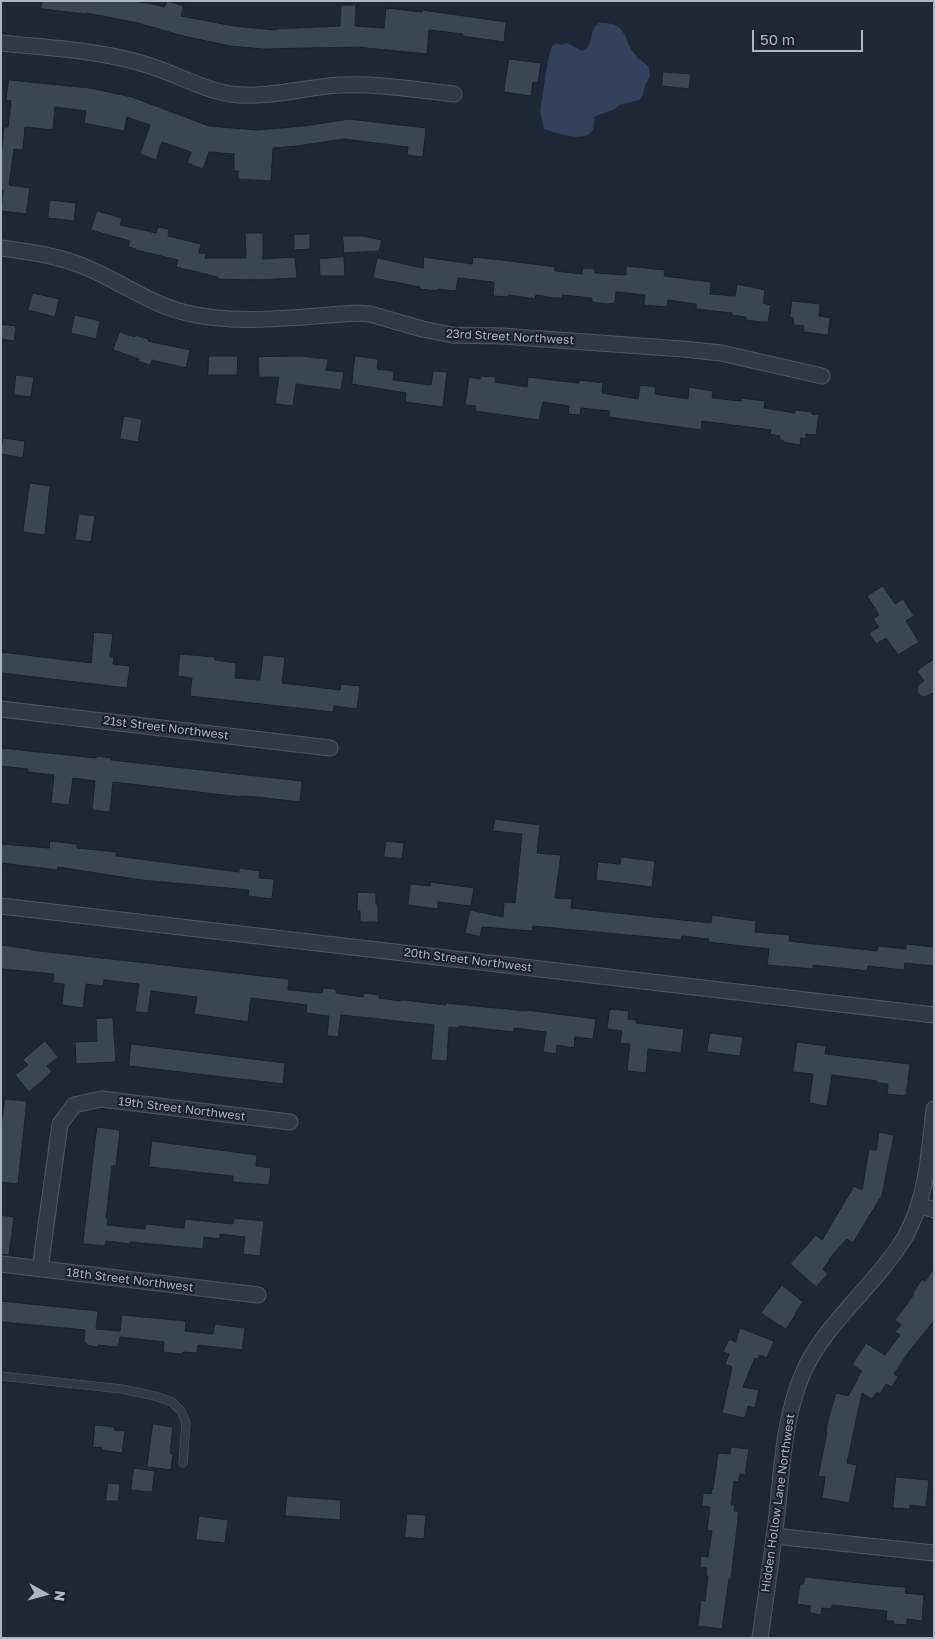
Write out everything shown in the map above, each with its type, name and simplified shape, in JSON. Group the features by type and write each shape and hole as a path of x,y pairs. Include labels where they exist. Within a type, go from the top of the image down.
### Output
{"street":[{"path":"1,43 109,54 146,64 229,94 274,95 338,85 361,85 454,94"},
{"name":"23rd Street Northwest","path":"1,248 36,252 64,259 91,269 162,305 185,313 209,318 235,320 357,313 370,314 422,329 452,335 502,336 721,353 822,376"},
{"name":"21st Street Northwest","path":"1,709 330,748"},
{"name":"20th Street Northwest","path":"1,906 934,1015"},
{"name":"19th Street Northwest","path":"40,1269 60,1124 74,1105 101,1099 290,1122"},
{"name":"Hidden Hollow Lane Northwest","path":"760,1638 784,1447 792,1408 803,1372 822,1341 875,1277 927,1208 926,1177 934,1109"},
{"name":"18th Street Northwest","path":"1,1264 258,1295"},
{"path":"774,1536 934,1553"}],"lane":[{"path":"1,1376 122,1390 155,1396 172,1402 182,1412 186,1422 183,1463"}],"water":[{"path":"599,23 609,24 621,29 632,51 649,68 650,77 645,85 643,95 639,100 619,105 615,109 596,116 594,118 594,127 590,133 584,136 567,136 544,129 540,111 552,46 557,43 560,45 567,43 582,51 589,46 594,30"}],"building":[{"path":"42,1 132,1 164,7 167,1 184,6 181,16 234,26 276,30 340,26 341,5 356,5 355,26 384,28 386,8 422,12 422,10 506,22 504,42 429,30 427,54 356,47 263,49 230,46 183,36 138,23 86,13 41,9"},
{"path":"509,59 541,63 538,83 533,82 531,96 504,92"},
{"path":"663,72 691,74 689,89 662,86"},
{"path":"9,80 90,88 132,97 209,126 257,130 305,126 349,119 426,128 423,157 407,155 408,147 344,139 273,148 271,181 238,179 238,171 234,171 234,154 209,152 203,169 187,163 191,152 162,142 156,160 140,154 150,125 127,117 124,131 84,123 86,111 55,107 53,130 25,127 23,150 14,149 9,185 30,188 26,214 1,211 3,190 1,190 1,155 4,127 8,127 11,101 6,100"},
{"path":"50,200 76,203 74,221 48,218"},
{"path":"97,211 122,218 120,225 156,233 158,227 169,229 168,236 201,244 199,253 206,254 205,258 246,258 245,233 263,233 263,259 295,257 297,278 218,279 218,277 176,267 178,260 136,250 128,247 130,241 91,230"},
{"path":"310,234 310,249 294,250 294,235"},
{"path":"343,236 362,236 382,240 379,251 344,253"},
{"path":"344,257 345,276 320,276 319,259"},
{"path":"424,257 472,264 473,257 511,261 555,267 555,271 582,274 582,268 595,269 595,273 626,275 626,266 665,270 664,276 711,282 710,294 735,296 737,284 765,290 763,303 771,305 768,322 761,322 746,320 746,317 732,315 732,313 696,309 696,304 668,300 667,307 644,305 645,295 616,292 615,303 607,304 592,302 592,298 562,295 562,298 554,298 536,295 535,299 509,295 509,297 493,296 494,282 458,278 456,291 438,289 437,291 373,278 377,258 423,268"},
{"path":"33,293 59,299 55,317 28,310"},
{"path":"792,301 820,304 819,316 830,318 828,335 803,332 804,326 794,325 793,318 790,317"},
{"path":"75,315 100,321 96,339 71,333"},
{"path":"1,324 16,326 14,341 1,339"},
{"path":"120,332 148,339 148,341 190,350 186,368 152,360 150,365 113,350"},
{"path":"209,356 238,356 237,375 208,375"},
{"path":"301,356 328,359 326,370 344,372 341,390 296,384 293,406 275,404 279,377 259,377 258,357"},
{"path":"355,356 378,359 377,369 394,371 393,380 431,385 433,371 447,372 443,407 405,402 406,393 352,384"},
{"path":"16,375 34,377 31,397 14,395"},
{"path":"480,376 496,377 495,382 527,387 528,377 579,383 579,380 603,383 602,393 638,399 640,385 656,387 655,394 688,399 689,387 713,391 712,398 741,401 742,398 765,401 764,408 795,413 795,410 812,412 812,414 819,415 816,435 806,434 806,439 801,438 800,445 779,440 780,436 770,434 771,430 702,421 701,430 609,417 610,411 581,408 580,415 568,414 569,406 543,402 539,420 475,411 476,406 465,405 469,377 480,379"},
{"path":"124,416 142,419 138,442 120,439"},
{"path":"3,438 25,441 23,458 1,454"},
{"path":"30,483 50,486 45,535 23,532"},
{"path":"79,514 95,516 91,542 75,540"},
{"path":"883,586 895,604 903,599 914,616 906,621 919,642 898,655 886,638 876,644 869,633 879,627 873,619 879,615 867,596"},
{"path":"94,632 113,634 110,657 114,657 113,664 130,666 127,688 1,673 1,652 91,663"},
{"path":"180,654 215,657 215,660 236,663 235,678 260,680 263,655 285,657 282,683 340,690 341,684 360,686 357,709 334,706 333,712 190,696 192,678 178,676"},
{"path":"934,659 934,696 932,693 926,697 920,696 917,691 918,685 924,681 917,671"},
{"path":"1,748 96,758 97,756 111,758 111,760 302,781 300,802 113,782 110,812 92,810 95,781 73,778 69,805 51,803 54,775 27,772 28,769 1,766"},
{"path":"495,819 540,825 537,853 561,855 555,898 572,899 571,908 711,923 712,915 756,921 755,932 790,935 789,941 877,951 878,946 906,949 906,944 934,947 934,966 905,963 904,970 868,966 867,971 813,965 813,969 767,965 769,949 708,942 709,939 682,936 681,940 533,926 532,931 482,927 480,937 465,933 470,910 503,917 504,902 515,903 522,834 493,831"},
{"path":"50,841 77,844 77,848 117,852 116,856 239,872 239,868 260,871 259,878 274,879 272,899 248,896 249,890 141,880 58,867 57,870 1,863 1,844 49,848"},
{"path":"386,841 404,843 402,859 384,857"},
{"path":"621,857 655,861 652,887 596,880 598,862 620,864"},
{"path":"430,882 474,888 471,906 438,902 438,909 408,905 410,884 430,886"},
{"path":"358,892 376,893 378,922 360,922 360,911 357,911"},
{"path":"1,945 289,979 288,990 322,993 323,988 336,989 336,993 363,997 364,993 380,995 379,998 401,1001 527,1010 596,1019 593,1039 575,1037 574,1048 557,1045 556,1054 543,1052 546,1032 514,1028 514,1032 459,1026 459,1028 449,1027 447,1061 431,1060 434,1025 341,1015 338,1037 327,1036 329,1016 306,1013 307,1005 251,998 248,1022 194,1014 197,997 151,991 148,1013 135,1012 139,984 104,980 103,986 86,984 83,1008 62,1005 64,984 53,983 54,974 1,969"},
{"path":"610,1009 629,1011 628,1019 637,1020 636,1023 684,1029 681,1053 648,1049 646,1073 627,1071 630,1044 620,1043 622,1031 607,1029"},
{"path":"113,1018 116,1062 76,1064 75,1042 97,1041 96,1019"},
{"path":"710,1033 743,1037 740,1056 707,1052"},
{"path":"45,1041 58,1057 47,1066 52,1072 29,1092 15,1075 28,1065 23,1060"},
{"path":"797,1042 826,1046 825,1054 910,1064 906,1096 887,1094 888,1084 832,1075 827,1106 809,1103 813,1074 793,1072"},
{"path":"131,1044 285,1063 283,1084 129,1066"},
{"path":"5,1099 27,1101 18,1184 1,1182 1,1127"},
{"path":"97,1127 120,1130 116,1166 112,1166 106,1218 108,1218 107,1225 145,1229 146,1224 184,1228 185,1219 233,1224 234,1218 264,1221 260,1256 243,1254 245,1237 220,1234 220,1239 204,1237 203,1249 106,1241 105,1246 83,1244"},
{"path":"879,1132 894,1135 882,1195 853,1243 847,1239 829,1259 823,1269 828,1274 816,1287 790,1264 816,1235 822,1240 854,1186 862,1190 869,1149 876,1150"},
{"path":"152,1141 257,1155 256,1166 271,1168 269,1185 233,1182 233,1176 149,1167"},
{"path":"1,1215 14,1217 9,1255 1,1254"},
{"path":"934,1268 934,1321 894,1374 898,1377 892,1387 886,1384 880,1394 877,1392 872,1399 862,1393 847,1463 857,1465 849,1503 822,1498 825,1477 818,1476 827,1424 836,1393 848,1396 862,1371 852,1365 866,1343 885,1355 900,1335 895,1332 901,1325 895,1320 914,1294 922,1279 925,1281"},
{"path":"782,1285 803,1302 786,1329 761,1313"},
{"path":"1,1301 98,1311 96,1329 120,1331 122,1315 186,1321 185,1331 213,1334 215,1324 245,1328 242,1350 198,1345 197,1353 163,1352 164,1342 120,1337 118,1347 86,1345 84,1343 85,1330 1,1322"},
{"path":"740,1328 774,1341 767,1358 759,1355 758,1359 755,1358 743,1387 759,1390 755,1408 748,1406 745,1418 722,1413 732,1367 725,1364 729,1354 723,1352 729,1339 735,1342"},
{"path":"153,1424 173,1427 170,1453 173,1454 171,1470 147,1467"},
{"path":"95,1425 115,1427 114,1430 125,1431 122,1453 93,1447"},
{"path":"731,1447 749,1449 745,1475 740,1474 738,1482 734,1481 731,1505 735,1505 734,1511 739,1511 731,1579 729,1579 722,1629 698,1626 701,1600 705,1601 708,1576 706,1576 707,1568 700,1567 701,1556 708,1557 712,1531 707,1530 710,1507 702,1506 703,1493 711,1494 713,1489 718,1453 730,1454"},
{"path":"134,1468 155,1471 152,1492 131,1490"},
{"path":"896,1477 929,1480 926,1507 910,1505 910,1509 893,1508"},
{"path":"108,1483 120,1484 118,1501 106,1501"},
{"path":"287,1496 341,1500 340,1520 285,1516"},
{"path":"407,1514 426,1515 424,1539 405,1537"},
{"path":"199,1516 228,1520 225,1543 196,1540"},
{"path":"805,1577 906,1587 905,1593 924,1595 922,1621 907,1619 907,1625 893,1624 894,1621 886,1621 887,1611 832,1605 832,1609 822,1608 821,1615 810,1613 810,1606 797,1604 800,1584 803,1584"}]}
